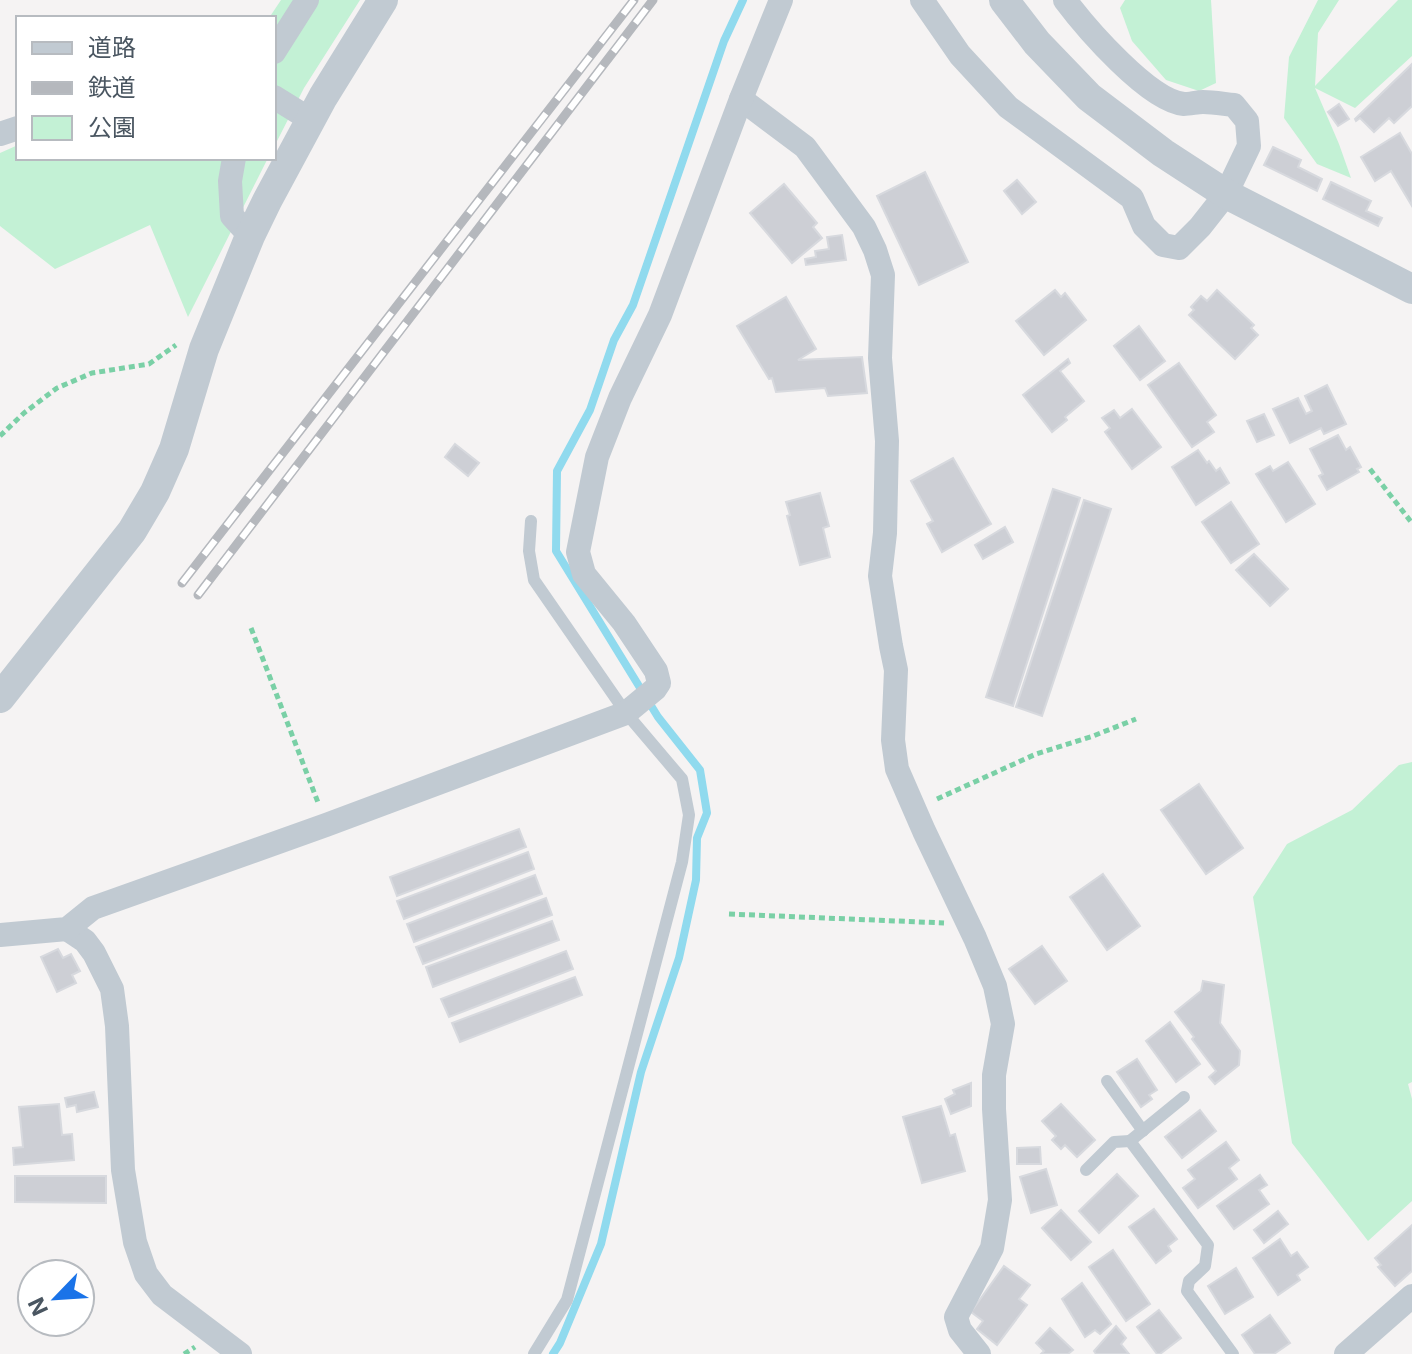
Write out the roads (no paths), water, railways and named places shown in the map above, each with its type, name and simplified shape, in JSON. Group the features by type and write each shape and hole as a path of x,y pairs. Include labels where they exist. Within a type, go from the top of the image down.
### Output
{"street":[{"path":"276,49 307,0"},
{"path":"0,698 132,531 155,492 174,449 204,349 250,236 323,97 383,0"},
{"path":"0,935 67,929 93,908 626,713 655,689 659,683 656,671 624,623 584,574 578,552 597,457 620,398 660,315 781,0"},
{"path":"922,0 960,55 1008,107 1132,198 1144,226 1163,245 1179,248 1226,194 1249,146 1247,121 1234,105 1205,102 1184,104 1162,97 1123,65 1065,0"},
{"path":"1004,0 1037,43 1089,97 1163,153 1226,194 1412,289"},
{"path":"276,98 311,120"},
{"path":"741,99 805,147 864,227 883,275 880,358 887,441 885,533 880,576 896,670 893,740 897,769 995,986 1003,1024 994,1075 1000,1200 992,1248 956,1317 960,1330 979,1354"},
{"path":"234,160 230,181 232,216 250,236"},
{"path":"67,929 85,941 112,989 117,1026 123,1170 135,1242 146,1274 162,1295 240,1354"},
{"path":"1346,1354 1412,1296"}],"lane":[{"path":"531,521 529,551 534,580 626,713 682,779 689,815 682,862 567,1300 534,1354"},
{"path":"1107,1081 1143,1131"},
{"path":"1086,1170 1114,1142 1130,1141 1184,1097"},
{"path":"1130,1141 1208,1245 1205,1266 1189,1281 1187,1291 1233,1354"}],"waterway":[{"path":"553,1354 601,1244 641,1072 679,958 696,880 697,838 707,813 700,770 658,717 556,551 557,471 590,410 614,340 633,305 724,41 743,0"}],"railway":[{"path":"182,583 634,0"},
{"path":"198,595 653,0"}]}
